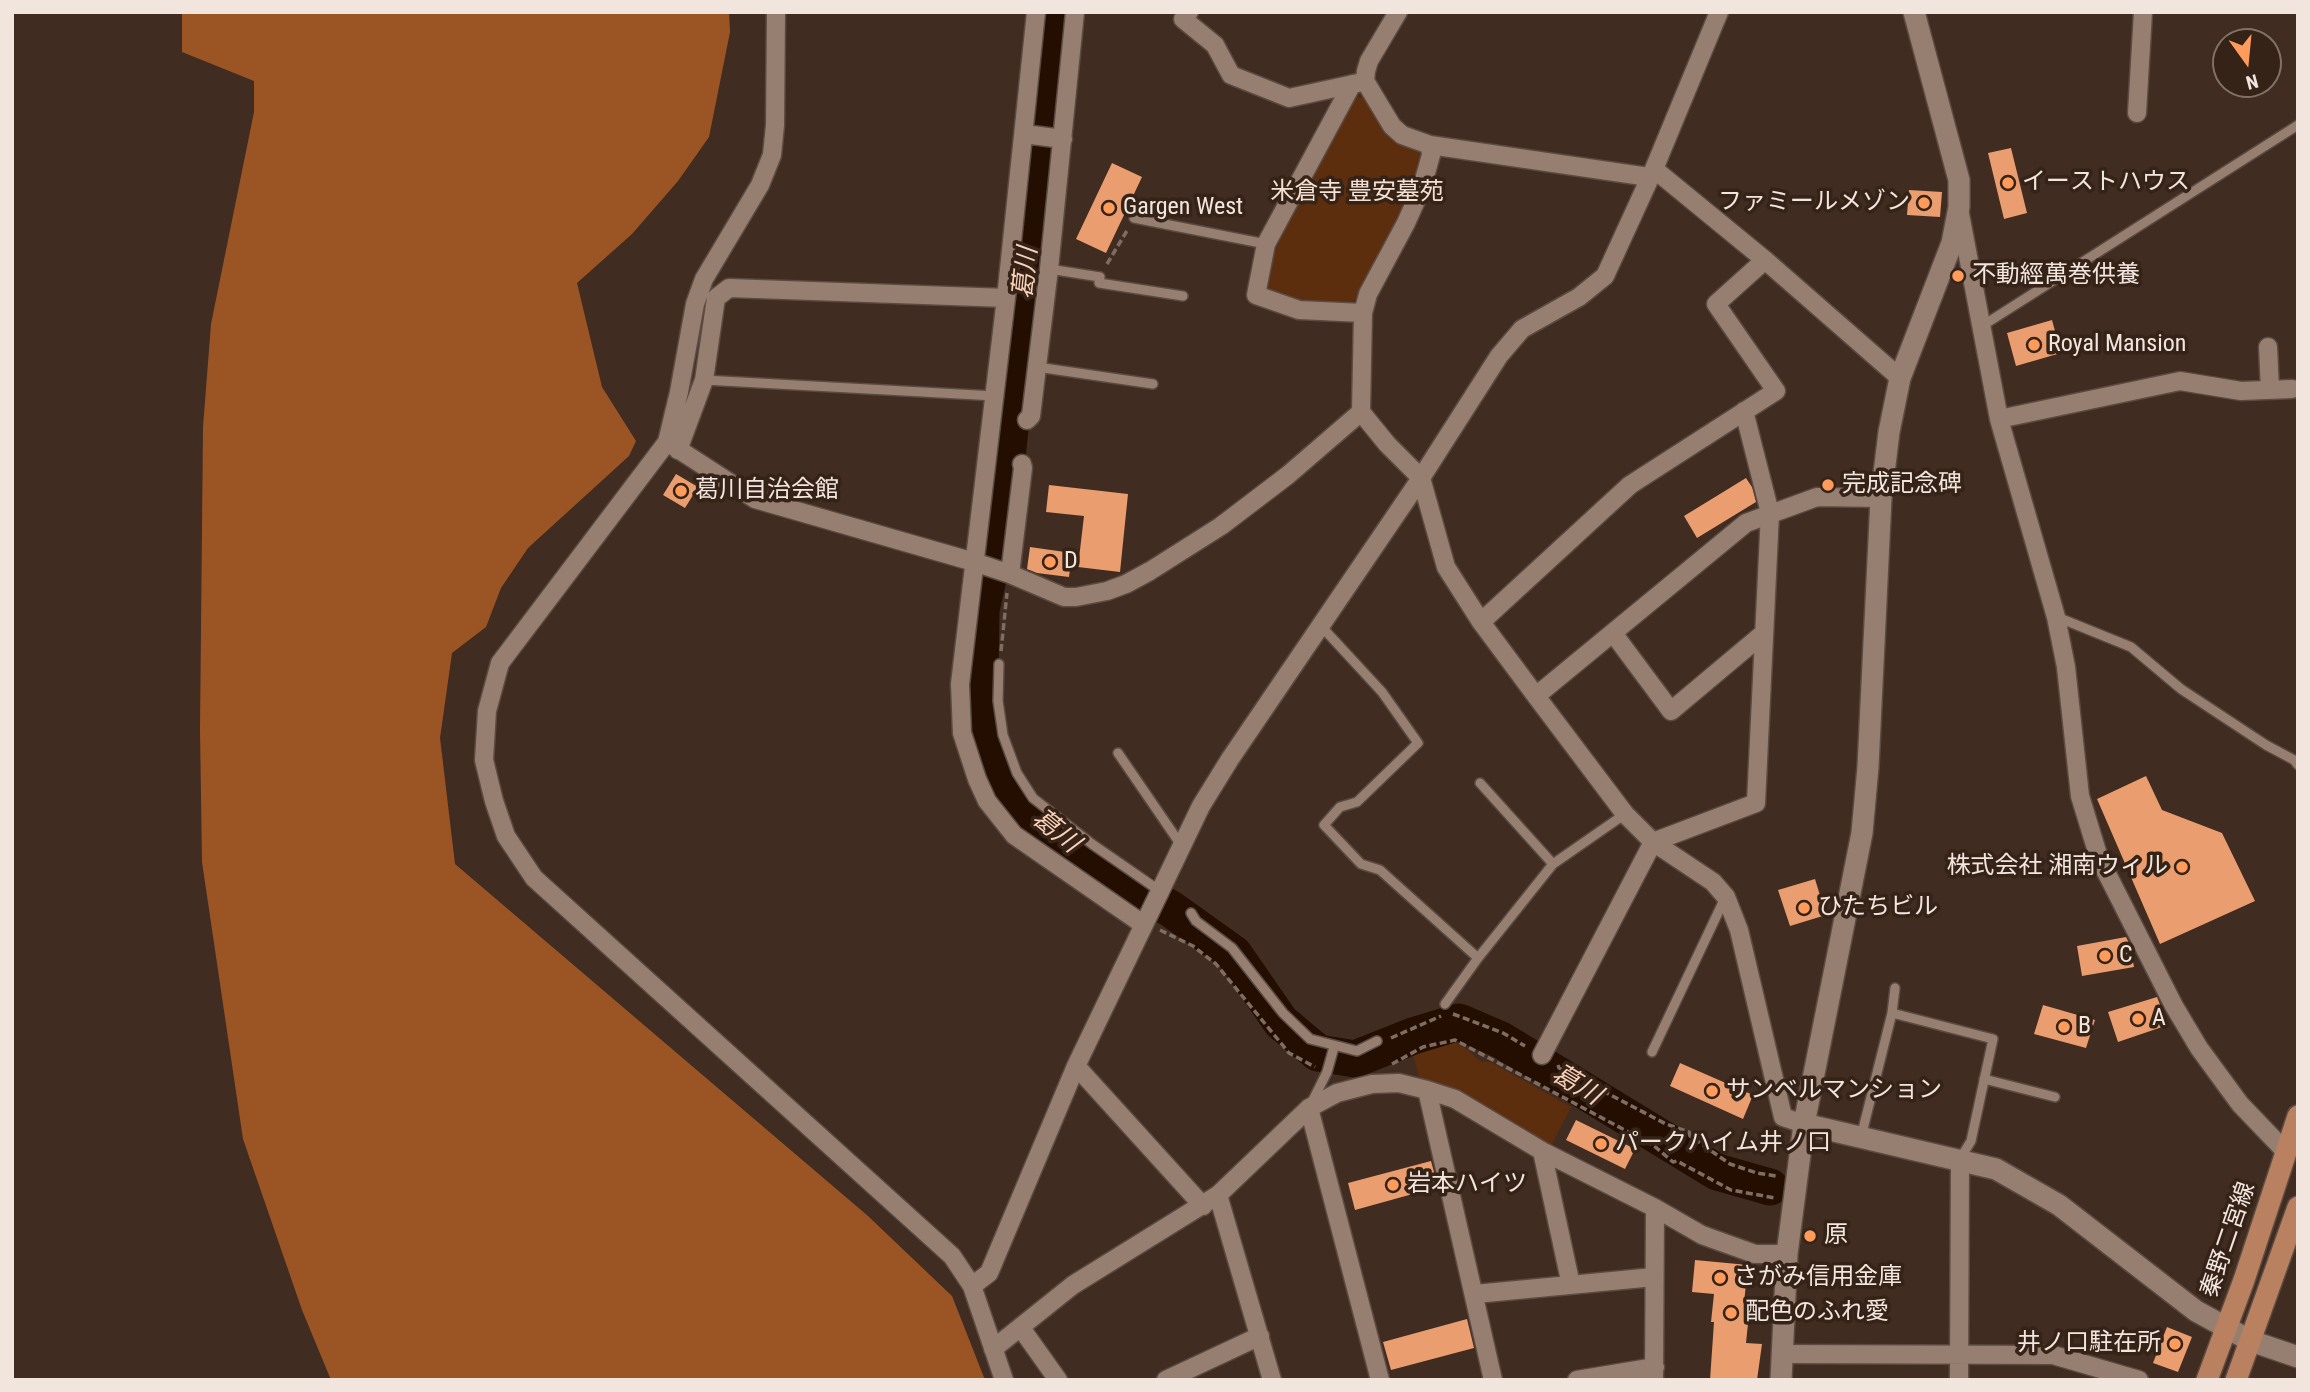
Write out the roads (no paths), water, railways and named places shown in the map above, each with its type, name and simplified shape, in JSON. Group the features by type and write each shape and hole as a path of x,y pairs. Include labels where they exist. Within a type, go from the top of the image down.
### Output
{"main road":[{"name":"秦野二宮線","path":"2207,1380 2298,1115"},
{"path":"2236,1380 2298,1207"}],"street":[{"path":"672,446 679,391 699,292 704,279 761,185 772,155 775,125 776,12"},
{"path":"1036,12 995,396 960,684 962,733 987,801 1014,835 1144,925"},
{"path":"1027,420 1031,416 1049,269 1075,12"},
{"path":"1189,12 1183,19 1214,45 1231,75 1289,98 1358,83"},
{"path":"1363,313 1299,310 1256,295 1266,244 1398,12"},
{"path":"972,1286 989,1273 1076,1066 1201,806 1421,478 1499,356 1522,329 1579,297 1605,276 1652,173 1719,12"},
{"path":"1914,12 1959,180 1959,207 1999,419 2056,617 2066,667 2080,796 2099,858 2174,1006 2199,1048 2240,1104 2286,1152"},
{"path":"2137,113 2143,12"},
{"path":"1358,83 1402,135 1430,145 1652,173 1766,260 1900,378"},
{"path":"1024,134 1063,139"},
{"path":"1430,145 1431,155 1422,187 1368,294 1363,313 1361,412 1387,444 1421,478 1446,567 1481,622 1536,696 1625,814 1653,842 1713,882 1726,897 1740,930 1783,1116 1804,1124 1996,1169 2059,1205 2196,1311 2251,1341 2298,1357"},
{"path":"1781,1380 1787,1254 1804,1124 1861,833 1868,767 1881,498 1889,432 1900,378 1952,243 1959,207"},
{"path":"1481,622 1630,485 1776,391 1716,304 1766,260"},
{"path":"1004,1380 972,1286 952,1256 534,878 506,836 484,760 486,711 500,663 672,446 704,380 716,298 729,288 1006,298"},
{"path":"2268,347 2270,390"},
{"path":"1999,419 2180,381 2241,391 2292,389"},
{"path":"1542,1055 1653,842 1756,803 1770,513 1744,411"},
{"path":"672,446 755,499 974,562 1064,597 1107,591 1150,571 1222,526 1288,475 1361,412"},
{"path":"1010,574 1022,464"},
{"path":"1536,696 1746,523 1817,497 1881,498"},
{"path":"1613,633 1671,711 1764,633"},
{"path":"1076,1066 1203,1206"},
{"path":"993,1349 1073,1285 1218,1195 1309,1108 1337,1093 1372,1084 1399,1083 1455,1100 1542,1151 1656,1208 1702,1235 1755,1254 1787,1254"},
{"path":"1427,1090 1493,1380"},
{"path":"1309,1108 1380,1380"},
{"path":"1542,1151 1572,1285"},
{"path":"1959,1380 1960,1160"},
{"path":"1218,1195 1272,1380"},
{"path":"1577,1380 1654,1373 1656,1208"},
{"path":"1475,1294 1654,1277"},
{"path":"1021,1328 1058,1380"},
{"path":"1166,1380 1260,1336"},
{"path":"1782,1354 2053,1355 2140,1380"}],"lane":[{"path":"1982,326 2298,125"},
{"path":"1134,218 1266,244"},
{"path":"1049,269 1100,277 1099,283 1183,296"},
{"path":"1037,367 1153,384"},
{"path":"704,380 995,396"},
{"path":"2056,617 2131,647 2181,689 2298,765"},
{"path":"1321,625 1382,692 1418,743 1357,802 1340,807 1324,825 1361,863 1380,870 1478,958"},
{"path":"999,664 998,701 1003,735 1017,773 1032,798 1159,893"},
{"path":"1118,753 1181,845"},
{"path":"1480,783 1553,864"},
{"path":"1445,1004 1553,864 1625,814"},
{"path":"1652,1052 1726,897"},
{"path":"1191,913 1232,948 1297,1029 1310,1039 1357,1051 1377,1041"},
{"path":"1861,1137 1892,1013 1895,988"},
{"path":"1892,1013 1993,1039 1971,1141 1960,1160"},
{"path":"1309,1108 1328,1072 1334,1047"},
{"path":"1984,1079 2055,1097"}],"waterway":[{"name":"葛川","path":"1054,12 998,535 981,610 980,679 985,735 992,761 1011,795 1049,831 1118,880 1171,909 1234,954 1281,1022 1318,1053 1355,1059 1413,1036 1459,1022 1501,1040 1717,1172 1770,1187"}],"place":[{"name":"イーストハウス","path":"2008,183"},
{"name":"ファミールメゾン","path":"1924,203"},
{"name":"Gargen West","path":"1109,208"},
{"name":"不動經萬巻供養","path":"1958,276"},
{"name":"Royal Mansion","path":"2034,345"},
{"name":"完成記念碑","path":"1828,485"},
{"name":"葛川自治会館","path":"681,491"},
{"name":"D","path":"1050,562"},
{"name":"株式会社 湘南ウィル","path":"2182,867"},
{"name":"ひたちビル","path":"1804,908"},
{"name":"C","path":"2105,956"},
{"name":"A","path":"2138,1019"},
{"name":"B","path":"2064,1027"},
{"name":"サンベルマンション","path":"1712,1091"},
{"name":"パークハイム井ノ口","path":"1601,1144"},
{"name":"岩本ハイツ","path":"1393,1185"},
{"name":"原","path":"1810,1236"},
{"name":"さがみ信用金庫","path":"1720,1278"},
{"name":"配色のふれ愛","path":"1731,1313"},
{"name":"井ノ口駐在所","path":"2175,1344"}],"park label":[{"name":"米倉寺 豊安墓苑","path":"1357,193"}]}
